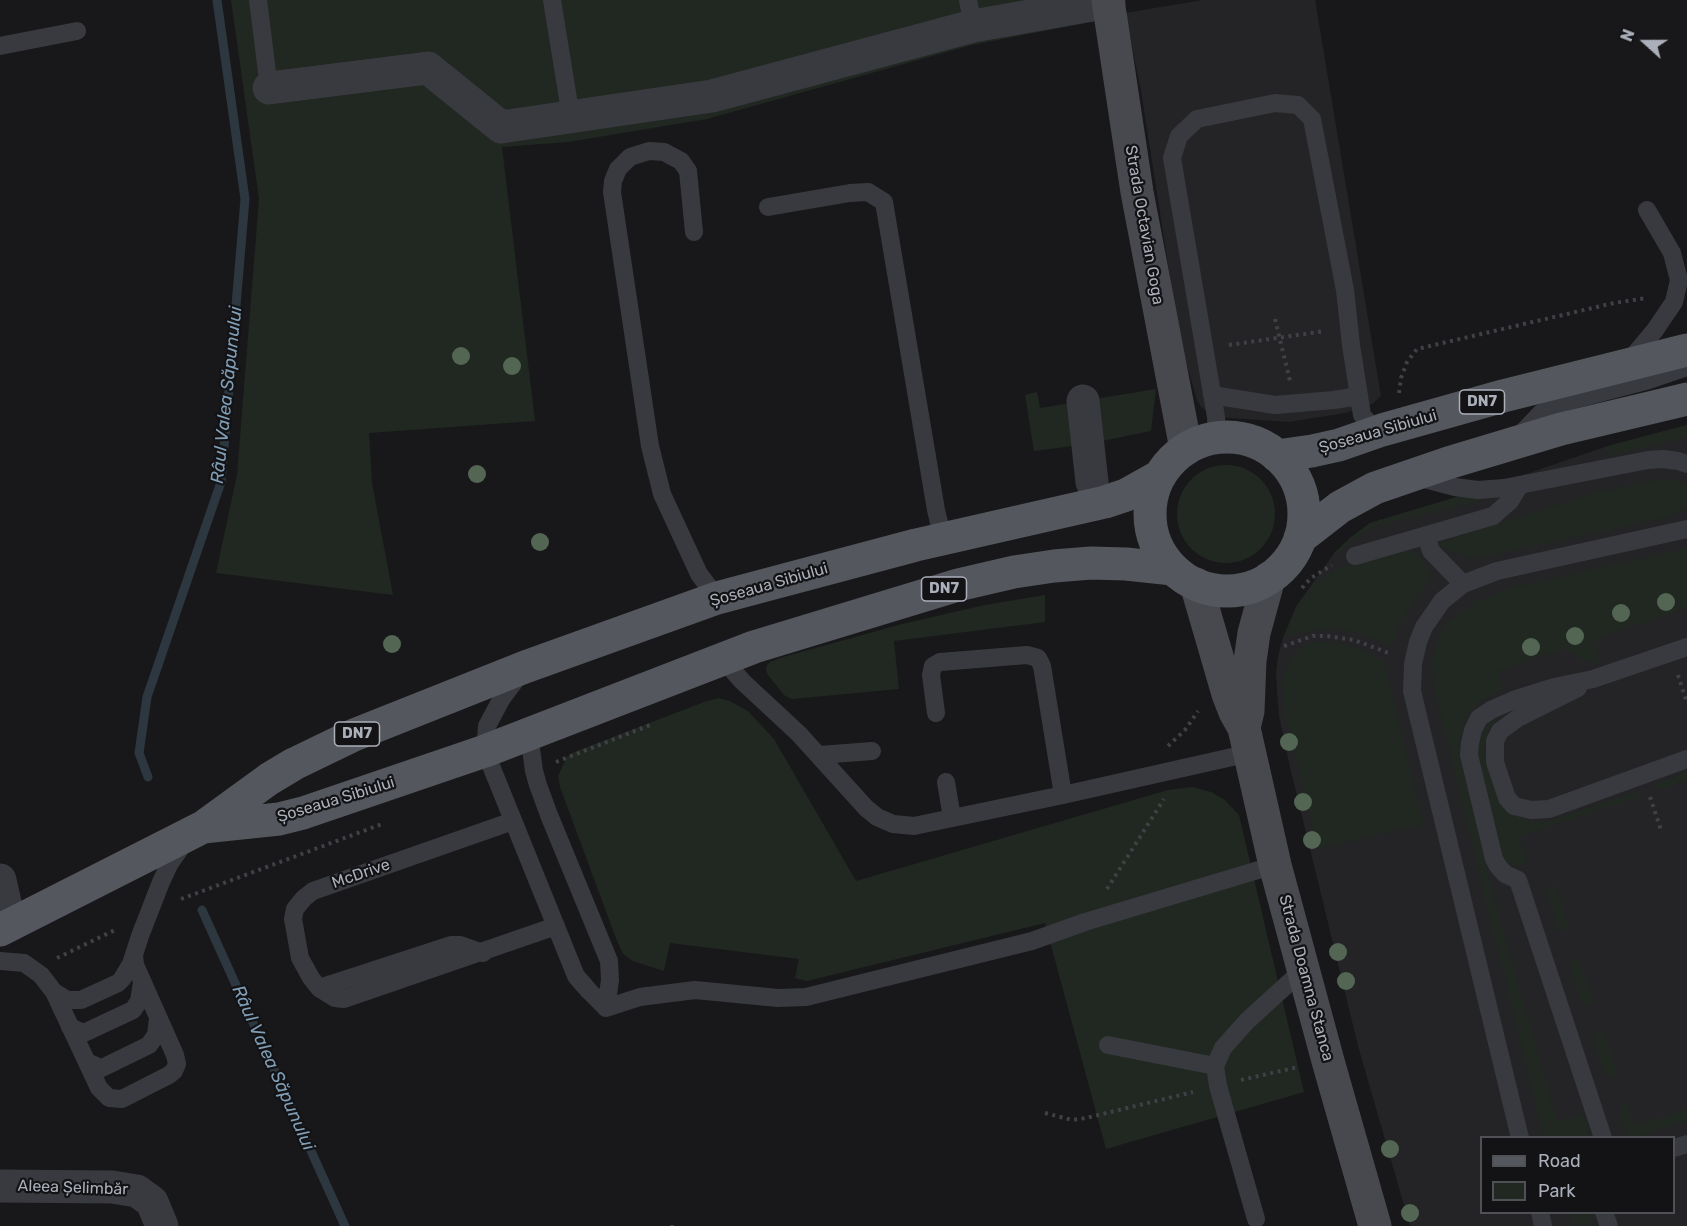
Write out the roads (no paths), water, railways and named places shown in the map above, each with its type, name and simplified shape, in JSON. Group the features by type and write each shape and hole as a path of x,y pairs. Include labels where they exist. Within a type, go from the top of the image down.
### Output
{"main road":[{"name":"Șoseaua Sibiului","path":"1277,456 1339,445 1382,430 1503,396 1626,364 1684,352"},
{"name":"Șoseaua Sibiului","path":"1300,538 1340,507 1375,488 1561,429 1687,399"},
{"name":"Șoseaua Sibiului","path":"197,830 279,819 303,813 485,751 793,634 958,585 1014,572 1091,563 1126,564 1185,577 1214,590 1233,591 1252,587 1269,578 1293,554 1300,538 1303,520 1303,502 1298,485 1289,469 1264,446 1233,437 1201,442 1186,449 1171,461 1160,476 1153,495 1150,515 1153,534 1161,553 1185,577"},
{"name":"Șoseaua Sibiului","path":"197,830 294,764 354,735 525,667 717,598 943,539 1106,502 1126,495 1160,476"},
{"name":"DN7","path":"5,927 197,830"}],"street":[{"path":"269,88 428,68 501,127 712,96 970,13 1108,1"},
{"name":"Strada Octavian Goga","path":"1108,1 1137,192 1186,449"},
{"path":"1083,401 1092,482"},
{"name":"Strada Doamna Stanca","path":"1185,577 1247,741 1275,864 1375,1226"},
{"name":"Strada Doamna Stanca","path":"1247,741 1250,661 1254,633 1269,578"},
{"path":"0,880 5,927"},
{"name":"Aleea Șelimbăr","path":"0,1186 112,1187 137,1191 152,1202 162,1226"}],"lane":[{"path":"258,0 269,88"},
{"path":"552,0 571,117"},
{"path":"0,46 77,31"},
{"path":"1217,438 1216,417 1172,158 1179,136 1197,118 1275,103 1298,105 1312,119 1345,290 1362,415 1368,422 1382,430"},
{"path":"694,232 688,171 681,161 664,152 649,151 630,158 618,169 613,181 612,192 650,446 662,494 699,574 717,598"},
{"path":"768,207 868,192 884,202 936,510 943,539"},
{"path":"1626,364 1655,330 1674,302 1679,280 1671,254 1647,210"},
{"path":"1513,443 1541,413 1558,404 1649,380 1684,352"},
{"path":"1212,395 1275,405 1359,396"},
{"path":"1413,475 1455,487 1478,490 1520,485 1648,460 1677,460 1687,464"},
{"path":"1354,556 1493,516 1510,501 1520,485"},
{"path":"1520,1136 1412,691 1413,663 1418,642 1424,627 1442,601 1463,584 1497,571 1687,529"},
{"path":"1426,536 1431,551 1463,584"},
{"path":"1603,1136 1518,880 1504,874 1494,859 1469,755 1473,730 1479,718 1516,699 1554,687 1593,679 1687,648"},
{"path":"936,713 931,675 933,666 940,662 1027,655 1038,658 1042,666 1063,795"},
{"path":"723,659 742,681 820,755 866,808 877,817 893,824 914,826 1169,771 1247,741"},
{"path":"525,667 501,698 487,726 485,751 576,976 606,1008"},
{"path":"1593,679 1518,718 1500,731 1495,741 1495,762 1507,798 1514,806 1531,810 1549,809 1687,759"},
{"path":"529,734 534,771 549,815 609,961 610,980 606,1008"},
{"path":"820,755 872,751"},
{"path":"946,782 952,818"},
{"name":"McDrive","path":"513,821 313,891 295,909 293,919 300,958 310,978 319,988 335,998 345,999 556,926"},
{"path":"54,992 68,1000 81,1000 118,983 131,964 148,914 170,863 182,845 197,830"},
{"path":"606,1008 640,997 696,990 778,998 806,997 1032,941 1085,922 1275,864"},
{"path":"0,961 24,963 41,975 54,992 99,1088 109,1098 122,1099 169,1075 177,1064 142,983 134,955"},
{"path":"1256,1219 1218,1086 1215,1066 1222,1048 1247,1021 1303,970"},
{"path":"70,1027 86,1032 133,1010 139,1000 142,983"},
{"path":"87,1062 102,1068 149,1045 156,1035 158,1019"},
{"path":"1108,1045 1215,1066"}],"waterway":[{"name":"Râul Valea Săpunului","path":"148,777 139,753 147,697 221,482 245,199 217,0"},
{"name":"Râul Valea Săpunului","path":"202,910 345,1226"}]}
